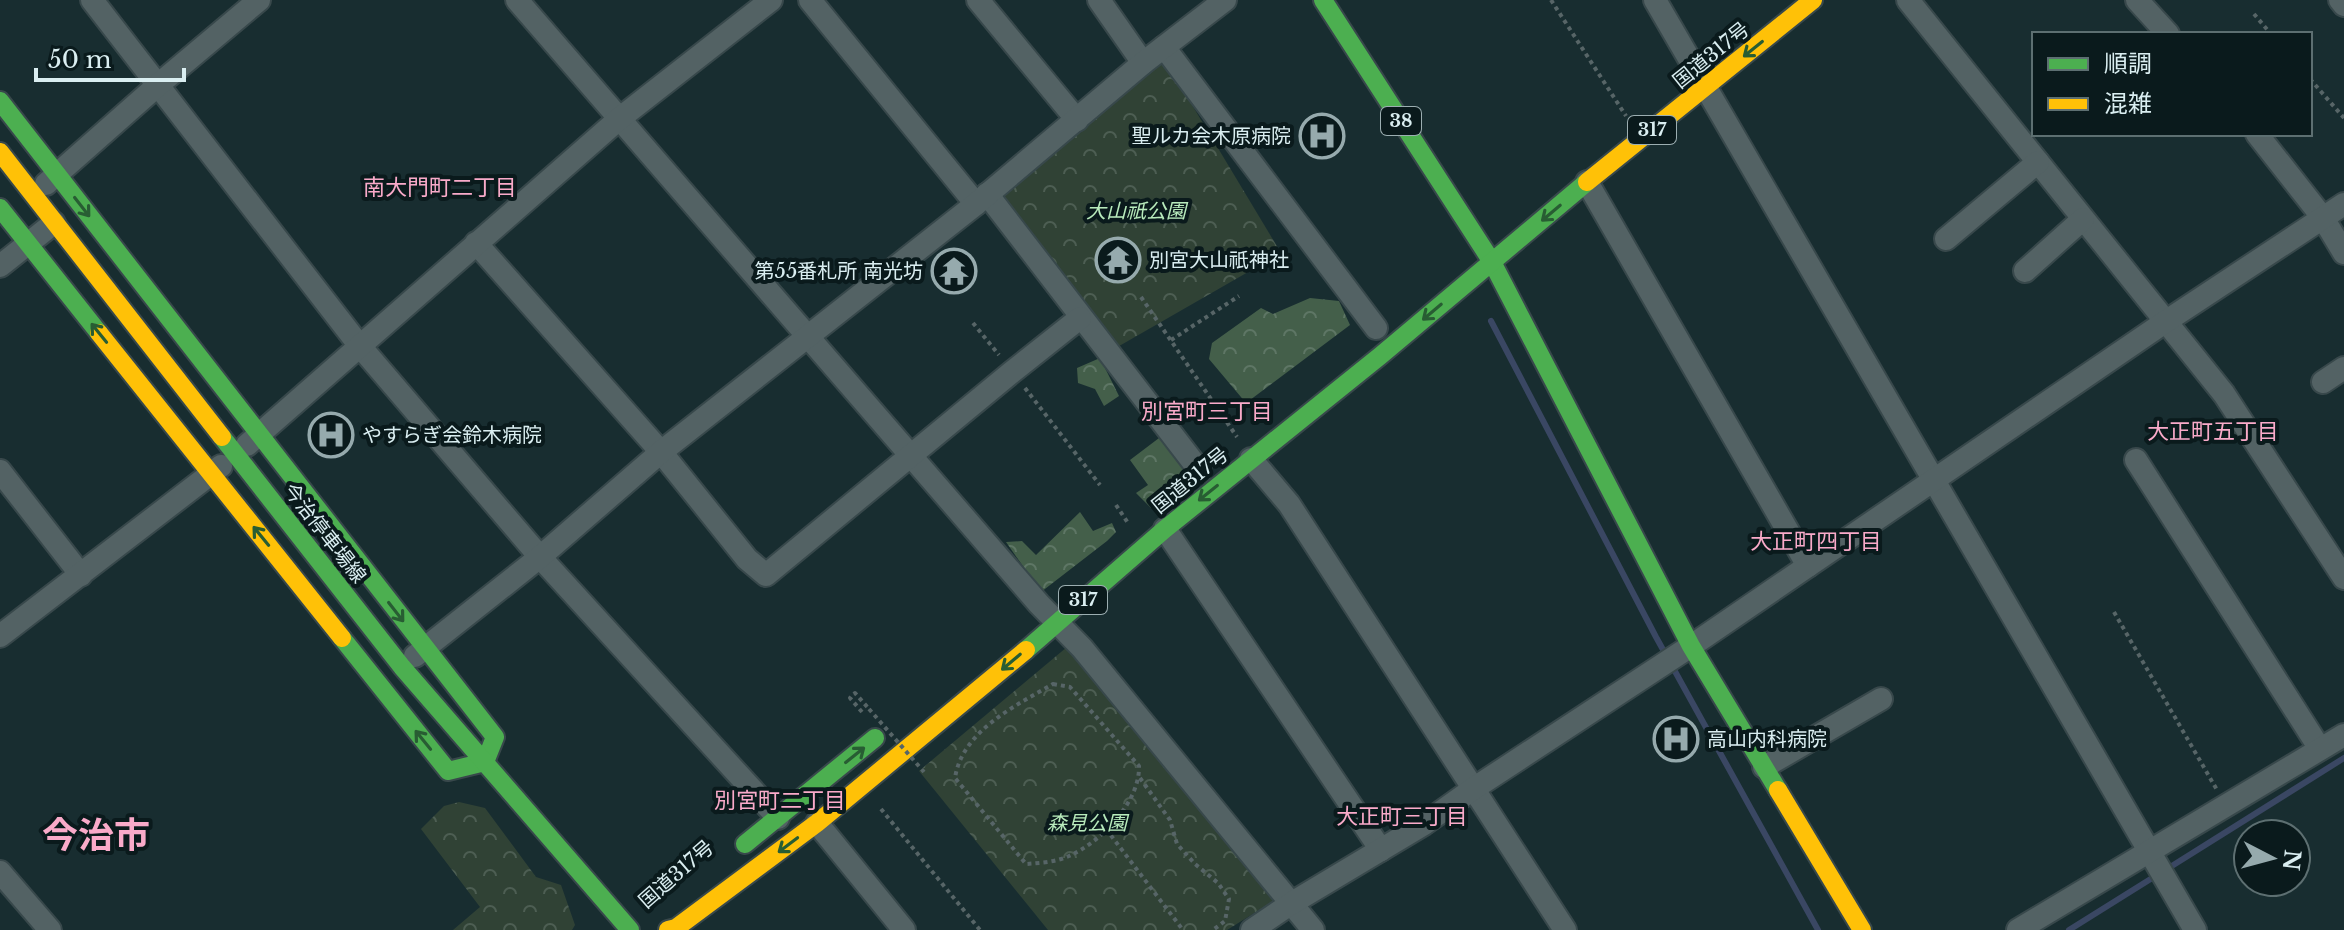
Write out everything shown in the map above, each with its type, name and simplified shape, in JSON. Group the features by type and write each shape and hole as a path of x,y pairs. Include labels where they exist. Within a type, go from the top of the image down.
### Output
{"main road":[{"name":"38","path":"1323,0 1492,262"},
{"name":"国道317号","path":"668,930 676,928 817,823 1058,623 1165,529 1813,0"},
{"path":"0,101 495,737 485,762 448,771 0,208"},
{"name":"今治停車場線","path":"0,152 402,667 630,930"},
{"path":"1492,262 1691,646 1862,930"},
{"name":"国道317号","path":"731,855 885,730"}],"street":[{"path":"92,0 359,345 540,557 778,818"},
{"path":"33,196 259,0"},
{"path":"517,0 1039,604 1082,648 1313,930"},
{"path":"0,636 236,455 619,119 771,0"},
{"path":"810,0 982,199 1080,318 1199,472"},
{"path":"978,0 1077,120"},
{"path":"1099,0 1143,63"},
{"path":"402,667 540,557 661,452 982,199 1143,63 1225,0"},
{"path":"1655,0 2195,930"},
{"path":"1908,0 2224,394 2344,578"},
{"path":"2137,0 2166,32"},
{"path":"2340,0 2344,5"},
{"path":"1164,47 1376,328"},
{"path":"2259,136 2323,218 2344,253"},
{"path":"1946,239 2038,162"},
{"path":"1587,182 1808,566"},
{"path":"1252,930 1424,824 2344,204"},
{"path":"2025,271 2083,219"},
{"path":"0,266 54,223"},
{"path":"476,243 661,452 747,559 766,575 1080,318"},
{"path":"2323,382 2344,368"},
{"path":"1251,459 1289,504 1565,930"},
{"path":"2136,460 2320,749"},
{"path":"0,471 81,575"},
{"path":"1165,529 1381,850"},
{"path":"1764,767 1881,699"},
{"path":"2018,930 2344,735"},
{"path":"817,823 904,930"},
{"path":"0,872 50,930"}],"path":[{"path":"1551,0 1628,118"},
{"path":"2254,14 2269,32"},
{"path":"2312,81 2344,118"},
{"path":"1171,340 1239,296"},
{"path":"1141,297 1238,439"},
{"path":"973,323 1100,485"},
{"path":"1116,505 1132,528"},
{"path":"2114,612 2226,805"},
{"path":"1053,684 1070,687 1139,766 1140,778 1130,800 1097,839 1069,856 1026,864 955,778 957,762 969,743 1001,716 1053,684"},
{"path":"862,712 850,698 855,693 924,772"},
{"path":"1140,778 1170,820 1177,844 1218,883 1229,899 1225,921 1213,930"},
{"path":"862,785 980,930"},
{"path":"1106,829 1183,930"}],"green space":[{"name":"大山祇公園","path":"1165,60 1281,253 1114,349 993,191"},
{"path":"1310,298 1339,301 1350,325 1246,403 1209,359 1212,343 1261,308 1273,314"},
{"path":"1100,358 1119,396 1104,406 1095,389 1078,383 1077,368"},
{"path":"1163,435 1194,474 1151,508 1136,493 1148,485 1130,460"},
{"path":"1080,512 1093,531 1112,523 1116,532 1041,592 1006,542 1022,541 1036,555"},
{"name":"森見公園","path":"1067,647 1275,900 1227,930 1048,930 919,771"},
{"path":"459,802 485,808 536,877 561,885 575,925 572,930 453,930 480,907 421,829 444,806"}],"waterway":[{"path":"1491,321 1656,637 1818,930"},
{"path":"2167,869 2344,758"},
{"path":"2069,930 2157,875"}],"traffic: fast":[{"path":"1323,0 1492,262"},
{"path":"0,101 495,737 485,762 448,771 342,638"},
{"path":"1026,650 1165,529 1380,356 1587,182"},
{"path":"0,208 99,333"},
{"path":"1492,262 1691,646 1778,790"},
{"path":"222,437 402,667 630,930"},
{"path":"745,844 875,738"}],"traffic: slow":[{"path":"1587,182 1813,0"},
{"path":"0,152 222,437"},
{"path":"99,333 342,638"},
{"path":"668,930 676,928 817,823 1026,650"},
{"path":"1778,790 1862,930"}],"place":[{"name":"聖ルカ会木原病院","path":"1322,136"},
{"name":"別宮大山祇神社","path":"1118,260"},
{"name":"第55番札所 南光坊","path":"954,271"},
{"name":"やすらぎ会鈴木病院","path":"331,435"},
{"name":"高山内科病院","path":"1676,739"}],"district":[{"name":"南大門町二丁目","path":"440,187"},
{"name":"別宮町三丁目","path":"1207,411"},
{"name":"大正町五丁目","path":"2213,431"},
{"name":"大正町四丁目","path":"1816,541"},
{"name":"別宮町二丁目","path":"780,800"},
{"name":"大正町三丁目","path":"1402,816"},
{"name":"今治市","path":"96,835"}]}
